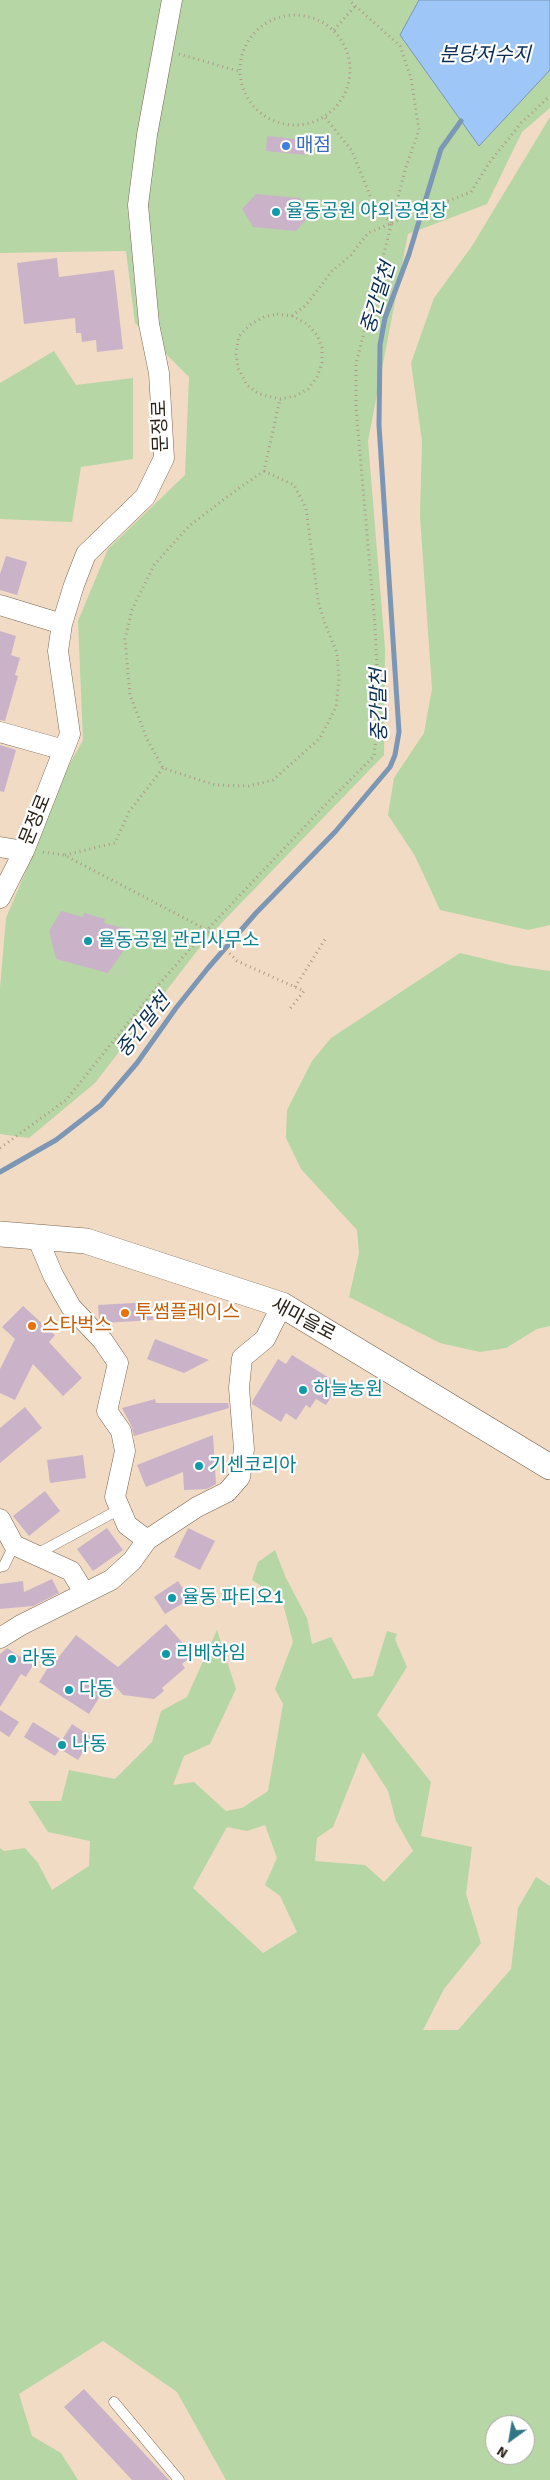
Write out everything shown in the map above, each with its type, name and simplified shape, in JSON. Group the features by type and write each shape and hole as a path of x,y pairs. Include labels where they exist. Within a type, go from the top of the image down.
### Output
{"street":[{"name":"문정로","path":"0,898 30,851 70,734 58,651 62,624 74,584 86,554 144,497 164,458 159,373 149,324 138,206 140,178 147,135 172,0"},
{"path":"0,605 62,624"},
{"path":"0,732 64,750"},
{"path":"0,848 30,851"},
{"name":"새마을로","path":"0,1234 86,1241 282,1305 550,1467"},
{"path":"36,1237 52,1275 71,1307 103,1341 118,1362 108,1411 121,1432 125,1451 115,1497 127,1525 147,1540"},
{"path":"0,1638 84,1592 112,1580 132,1561 147,1540 197,1507 227,1492 240,1477 244,1449 239,1388 242,1358 265,1339 282,1305"},
{"path":"0,1519 14,1545 71,1572 84,1592"}],"lane":[{"path":"34,1556 120,1509"},
{"path":"0,1567 4,1566 14,1545"},
{"path":"114,2402 179,2480"}],"path":[{"path":"0,1148 66,1100 160,983 207,930 329,800 374,756 379,710 375,626 356,407 356,364 404,170 419,130 411,78 400,46 349,0"},
{"path":"334,30 355,6"},
{"path":"302,14 320,21 334,30 347,53 350,79 346,92 336,108 312,123 300,126 281,124 256,110 244,95 238,71 241,52 251,35 273,18 302,14"},
{"path":"164,50 238,71"},
{"path":"292,316 306,305 332,272 351,255 368,233 471,192 489,163 521,123 550,96"},
{"path":"324,116 352,151 375,208 392,223"},
{"path":"277,314 292,316 307,324 316,335 322,348 322,363 317,377 308,389 295,396 280,400 259,394 247,385 238,368 236,353 239,336 251,324 264,317 277,314"},
{"path":"264,471 294,486 306,508 318,600 324,621 338,653 339,679 336,707 320,738 273,780 249,786 214,785 163,768 146,740 130,695 125,639 132,610 154,565 189,526 264,471 280,400"},
{"path":"30,851 64,855 115,843 129,812 163,768"},
{"path":"64,855 207,930 237,961 304,992 289,1010"},
{"path":"295,987 326,938"}],"green space":[{"path":"0,0 550,0 550,108 522,132 487,204 408,234 368,441 385,648 384,755 207,938 95,1083 29,1138 0,1134 0,988 6,918 31,859 43,812 83,740 78,621 108,549 185,475 189,377 135,323 126,251 0,253"},
{"path":"550,117 550,925 528,930 440,910 415,856 388,815 394,778 424,733 432,689 420,516 422,441 411,363 434,298 472,246"},
{"path":"54,351 76,385 133,378 133,459 81,467 72,522 0,519 0,383"},
{"path":"460,953 510,965 550,971 550,1326 537,1329 506,1348 480,1352 440,1343 349,1297 359,1253 357,1230 301,1169 286,1138 287,1110 312,1061 331,1038"},
{"path":"275,1550 286,1578 307,1618 312,1644 331,1637 353,1679 373,1676 387,1631 397,1634 395,1639 407,1667 377,1715 431,1782 421,1836 472,1847 466,1894 481,1943 444,1989 423,2030 458,2030 511,1969 518,1908 536,1877 550,1886 550,2480 226,2480 177,2392 103,2341 19,2394 32,2436 61,2453 78,2480 0,2480 0,1848 4,1851 25,1848 38,1863 52,1890 89,1866 90,1841 48,1832 28,1801 61,1801 69,1770 115,1779 152,1742 161,1711 187,1697 217,1630 236,1689 210,1744 184,1756 173,1785 194,1782 226,1811 242,1808 268,1791 283,1704 275,1689 293,1642 282,1600 252,1580 258,1562","holes":["363,1752 388,1791 396,1821 413,1851 384,1882 365,1865 315,1861 317,1838 333,1827","265,1825 277,1858 265,1885 280,1896 297,1932 263,1953 193,1888 227,1827 247,1831"]}],"water":[{"name":"분당저수지","path":"419,0 550,0 550,70 479,146 400,35"}],"building":[{"name":"매점","path":"267,136 306,140 305,155 266,151"},
{"name":"율동공원 야외공연장","path":"256,194 300,198 311,214 296,231 253,227 242,209"},
{"path":"57,258 59,277 114,270 123,349 97,352 96,340 82,342 81,333 76,333 75,318 24,324 17,263"},
{"path":"6,556 27,562 17,595 0,590 0,574"},
{"path":"0,631 16,636 11,655 20,658 15,675 18,676 5,721 0,720"},
{"path":"0,745 16,750 4,792 0,791"},
{"name":"율동공원 관리사무소","path":"61,911 83,917 84,913 105,919 104,923 123,928 124,950 108,973 56,959 49,931"},
{"name":"투썸플레이스","path":"151,1302 153,1320 103,1323 99,1319 98,1305"},
{"path":"23,1306 55,1335 49,1342 82,1378 63,1396 33,1364 15,1400 0,1393 0,1369 15,1339 2,1327"},
{"path":"155,1339 209,1360 184,1373 147,1359"},
{"name":"하늘농원","path":"292,1355 339,1384 326,1405 316,1399 310,1408 306,1405 296,1420 286,1413 281,1422 252,1404 252,1402 278,1359 286,1364"},
{"path":"155,1399 156,1403 228,1403 229,1408 134,1436 131,1425 122,1408"},
{"path":"25,1407 42,1428 0,1463 0,1428"},
{"path":"213,1435 216,1484 207,1489 184,1490 183,1472 146,1487 137,1465"},
{"path":"83,1455 86,1478 50,1483 47,1460"},
{"path":"45,1491 60,1511 29,1536 13,1516"},
{"path":"107,1528 123,1550 93,1571 77,1549"},
{"path":"188,1528 215,1541 200,1570 174,1557"},
{"path":"52,1579 59,1593 33,1606 0,1609 0,1584 23,1581 24,1592"},
{"name":"율동 파티오1","path":"178,1581 190,1599 165,1614 154,1597"},
{"path":"166,1624 187,1648 182,1652 188,1659 182,1664 185,1668 162,1688 164,1691 154,1699 123,1695 110,1680 89,1714 39,1682 49,1666 51,1667 76,1635 118,1667"},
{"name":"라동","path":"7,1648 33,1665 26,1677 21,1674 0,1707 0,1654"},
{"path":"0,1710 19,1722 9,1737 0,1731"},
{"name":"나동","path":"33,1722 62,1740 72,1724 92,1737 78,1760 60,1749 55,1756 24,1737"},
{"path":"84,2389 169,2480 132,2480 64,2407"}],"waterway":[{"name":"중간말천","path":"0,1172 56,1140 101,1105 137,1063 176,1008 208,968 256,913 335,832 390,767 395,755 399,732 379,425 380,345 385,318 409,254 441,149 461,121"}],"place":[{"name":"매점","path":"286,146"},
{"name":"율동공원 야외공연장","path":"276,212"},
{"name":"율동공원 관리사무소","path":"88,941"},
{"name":"투썸플레이스","path":"125,1313"},
{"name":"스타벅스","path":"32,1326"},
{"name":"하늘농원","path":"303,1390"},
{"name":"기센코리아","path":"199,1466"},
{"name":"율동 파티오1","path":"172,1598"},
{"name":"리베하임","path":"166,1654"},
{"name":"라동","path":"12,1659"},
{"name":"다동","path":"69,1690"},
{"name":"나동","path":"62,1745"}]}
